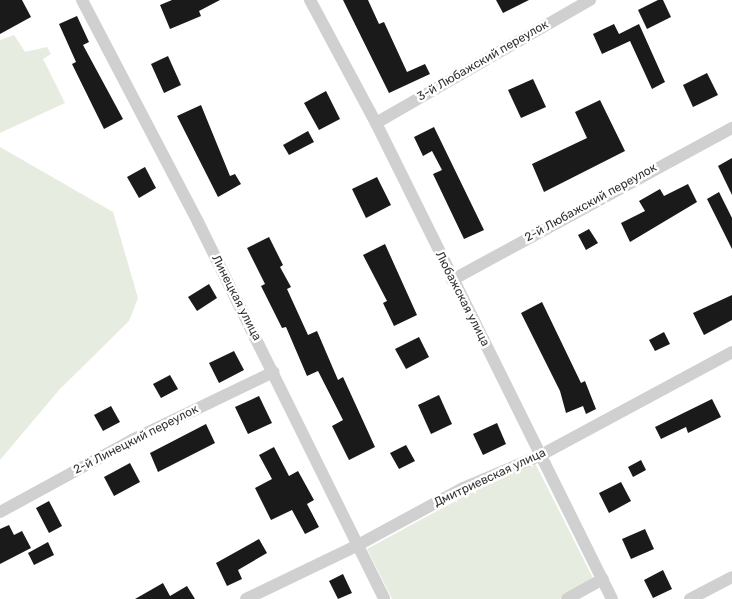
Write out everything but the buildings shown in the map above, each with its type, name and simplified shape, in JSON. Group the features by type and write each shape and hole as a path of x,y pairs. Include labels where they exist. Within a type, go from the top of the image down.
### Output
{"street":[{"name":"Линецкая улица","path":"82,0 273,372 384,599"},
{"name":"Любажская улица","path":"310,0 376,123 452,280 612,599"},
{"name":"3-й Любажский переулок","path":"376,123 590,0"},
{"name":"2-й Любажский переулок","path":"452,280 732,128"},
{"name":"Дмитриевская улица","path":"246,599 358,545 463,488 541,455 732,352"},
{"name":"2-й Линецкий переулок","path":"0,512 132,440 273,372"},
{"path":"690,599 732,577"},
{"path":"567,599 603,579"}],"shaded area":[{"path":"14,35 25,52 47,47 51,54 43,59 65,103 0,133 0,40"},
{"path":"0,147 113,212 138,298 129,321 59,390 0,460"},
{"path":"535,463 593,578 559,599 392,599 367,549 470,493"}]}
